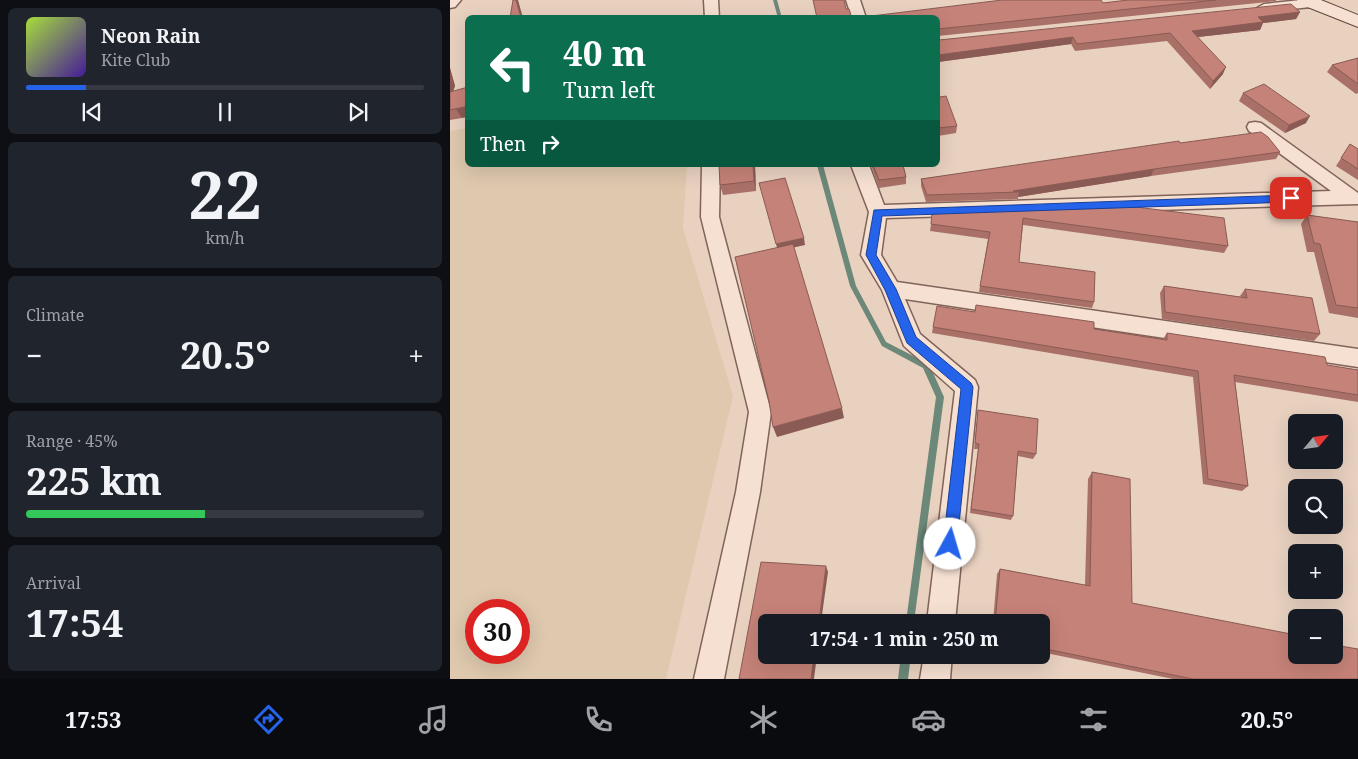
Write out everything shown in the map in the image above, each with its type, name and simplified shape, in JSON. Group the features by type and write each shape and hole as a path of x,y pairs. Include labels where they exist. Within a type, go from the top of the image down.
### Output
{"street":[{"path":"450,4 454,0"},
{"path":"711,0 712,15"},
{"path":"853,0 858,15"},
{"path":"1252,9 1308,2 1358,22"},
{"path":"1255,127 1354,199"},
{"path":"709,679 748,492 760,412 710,217 711,167"},
{"path":"861,167 878,212 871,255 890,289 912,340 967,387 942,614"},
{"path":"878,212 1354,199"},
{"path":"890,289 1358,358"},
{"path":"935,679 937,664"}],"shaded area":[{"path":"465,128 465,167 687,167 683,228 733,396 666,679 450,679 450,131"}],"building":[{"path":"513,0 516,0 520,15 510,15"},
{"path":"813,0 844,0 846,9 849,9 851,15 816,15"},
{"path":"1002,0 1101,0 1103,3 1128,0 1216,0 940,29 940,15 880,15"},
{"path":"1291,4 1300,12 1258,17 1263,22 1192,31 1226,67 1213,81 1170,33 1077,44 1073,37 940,55 940,40"},
{"path":"1358,58 1358,84 1332,65"},
{"path":"1264,84 1310,116 1289,125 1243,93"},
{"path":"465,88 465,107 450,110 450,92"},
{"path":"946,96 957,126 940,128 940,97"},
{"path":"1261,132 1268,137 1280,152 1013,191 1019,192 927,195 921,179 1179,141 1180,143"},
{"path":"1350,144 1358,149 1358,169 1341,158"},
{"path":"719,167 753,167 754,181 720,185"},
{"path":"874,167 904,167 906,177 879,180"},
{"path":"785,178 804,238 776,244 759,183"},
{"path":"1128,206 1224,218 1228,246 1023,218 1019,262 1095,272 1094,302 980,286 990,232 931,224 932,212"},
{"path":"1307,215 1358,222 1358,308 1336,305 1320,244 1314,243"},
{"path":"793,244 842,408 773,427 769,401 735,257"},
{"path":"1164,286 1247,298 1245,289 1312,298 1320,334 1165,312"},
{"path":"976,305 1094,322 1094,329 1167,340 1167,333 1325,357 1327,365 1358,370 1358,395 1234,375 1248,486 1208,479 1198,371 933,327 937,306 975,312"},
{"path":"978,410 1038,419 1036,454 1018,451 1013,516 971,509 979,444 975,443"},
{"path":"1092,472 1130,479 1132,603 1288,633 1288,664 1343,664 1343,646 1358,649 1358,679 1193,679 1050,650 1050,614 996,614 1000,569 1090,586"},
{"path":"761,562 826,566 820,614 758,614 758,664 813,664 811,679 739,679"}],"waterway":[{"path":"775,0 779,15"},
{"path":"821,167 853,286 884,344 926,366 940,397 911,614"},
{"path":"903,679 905,664"}],"route":[{"path":"950,544 967,387 912,340 890,289 871,255 878,212 1291,198"}]}
